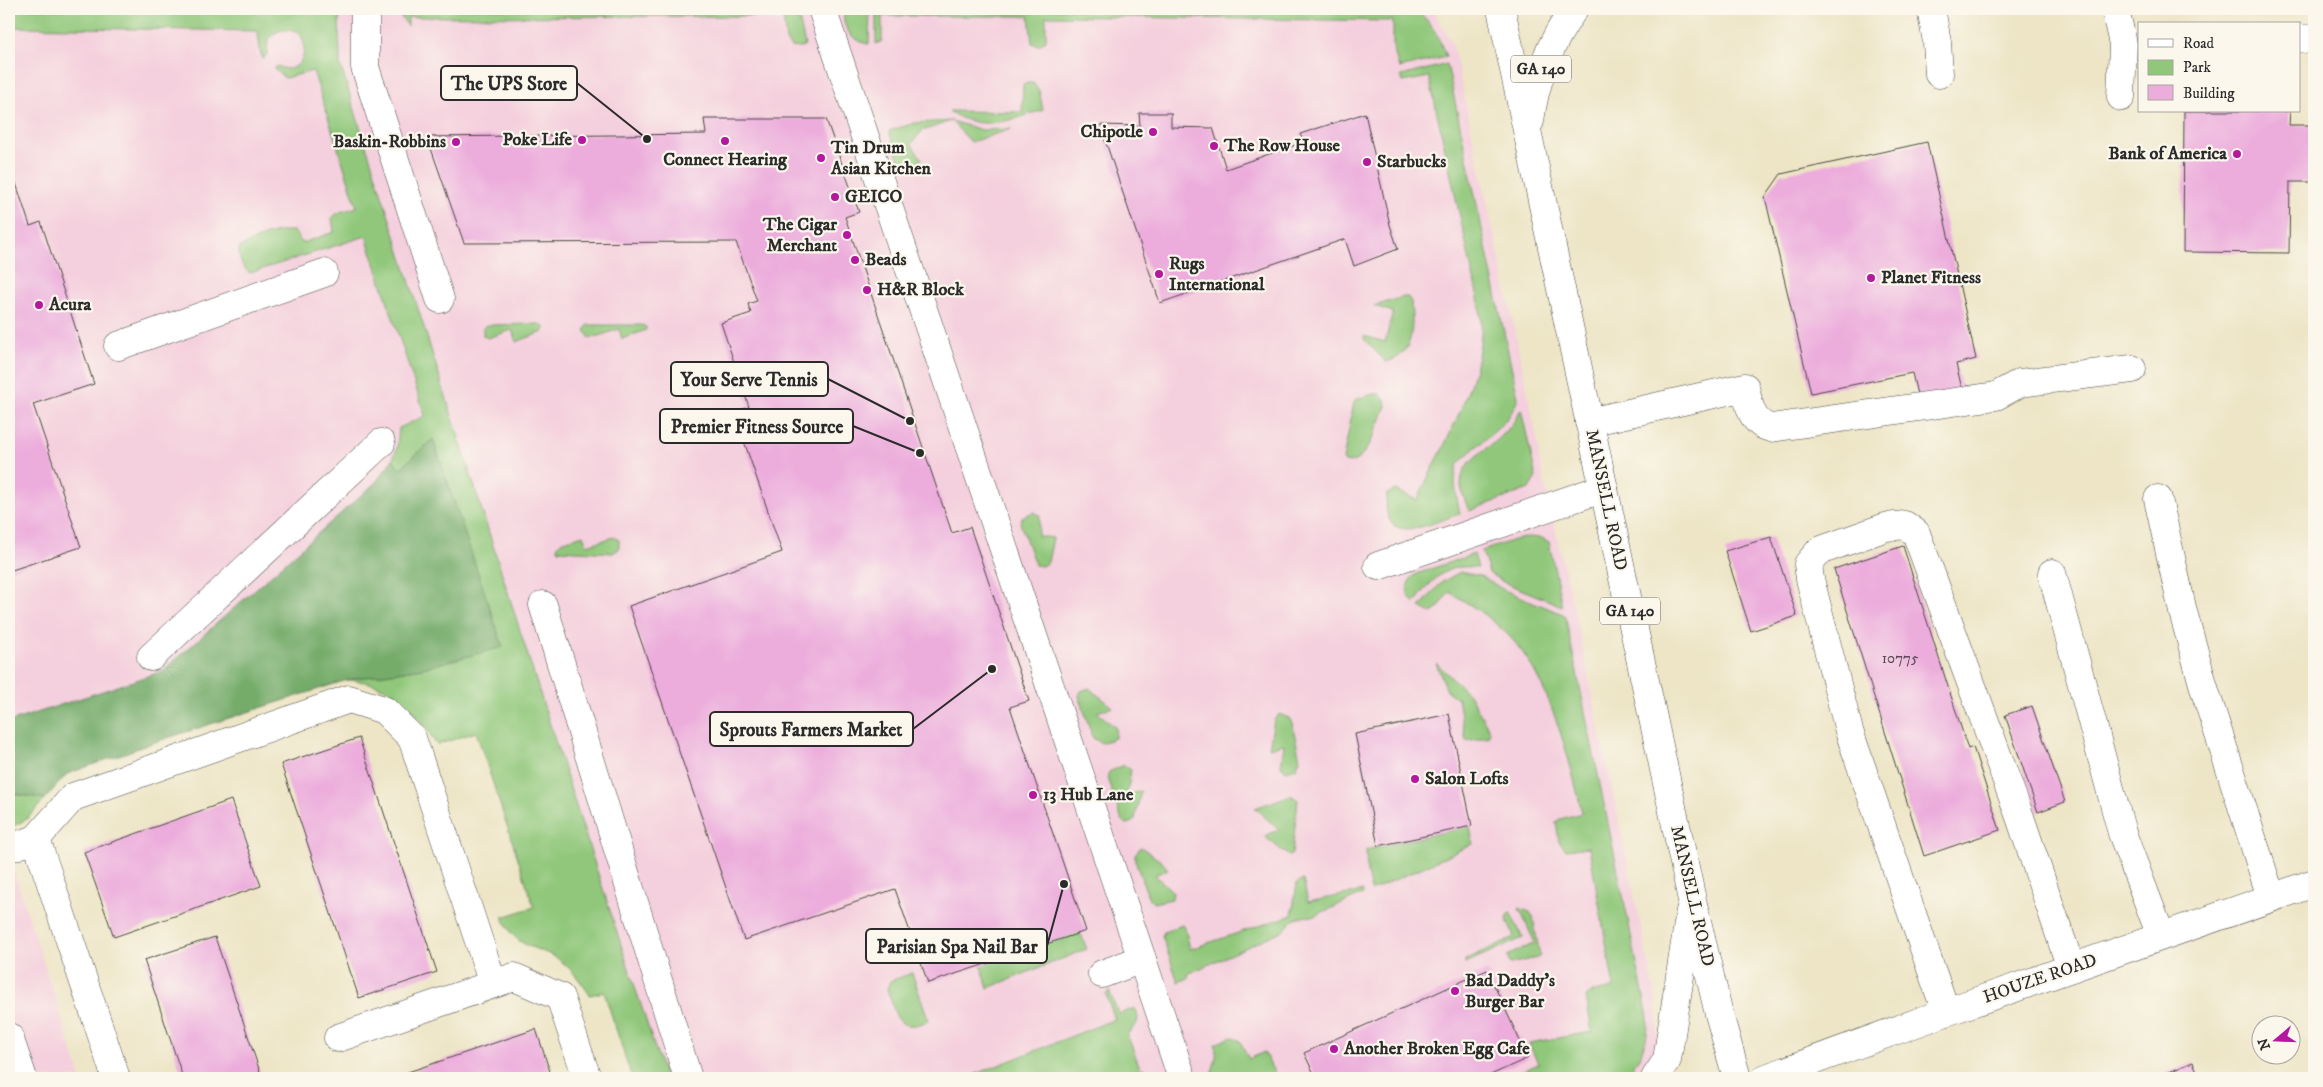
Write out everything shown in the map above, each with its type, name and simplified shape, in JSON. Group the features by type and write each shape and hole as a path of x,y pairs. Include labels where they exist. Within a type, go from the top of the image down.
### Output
{"main road":[{"path":"365,9 365,67 440,299"},
{"path":"822,9 1182,1078"},
{"name":"MANSELL ROAD","path":"1501,9 1692,900 1719,1014 1737,1078"},
{"name":"GA 140","path":"1528,137 1532,105 1545,59 1562,25 1574,9"},
{"path":"1931,9 1937,42 1939,74"},
{"path":"1937,42 1942,19 1949,9"},
{"path":"2115,9 2123,44 2131,56 2121,97"},
{"path":"2300,38 2314,40"},
{"path":"118,346 324,273"},
{"path":"1589,422 1745,387 1756,420 1762,426 1771,428 1996,396 2020,383 2132,369"},
{"path":"151,657 381,443"},
{"path":"1378,566 1604,488"},
{"path":"2158,499 2183,612 2205,691 2271,897"},
{"path":"1946,1012 1850,731 1808,564 1819,551 1886,527 1905,525 1916,533 2020,817 2071,968"},
{"path":"2052,573 2122,833 2161,936"},
{"path":"543,605 688,1078"},
{"path":"9,848 36,839 73,797 349,699 384,710 412,738 493,984"},
{"path":"36,839 116,1078"},
{"name":"HOUZE ROAD","path":"1766,1078 1946,1012 2314,883"},
{"path":"1655,1078 1667,1060 1692,900"},
{"path":"1102,974 1142,959"},
{"path":"338,1038 514,977 560,997 587,1078"},
{"path":"9,1037 23,1078"}],"shaded area":[{"path":"9,9 1433,9 1453,45 1510,307 1538,444 1539,459 1581,640 1656,999 1658,1041 1648,1065 1637,1078 654,1078 506,620 9,784"},
{"path":"9,856 81,1078 9,1078"}],"green space":[{"path":"9,9 339,9 340,64 582,825 665,1078 632,1078 604,992 590,995 574,973 559,959 523,943 512,934 508,927 503,917 534,907 476,732 437,745 420,720 401,699 378,686 347,680 423,668 433,439 400,469 393,459 397,447 399,428 425,416 366,236 250,273 244,268 239,256 239,248 273,233 294,231 302,243 334,232 332,218 337,213 357,207 313,71 285,78 274,69 278,66 285,69 291,68 300,61 304,49 301,35 287,30 279,31 268,40 267,54 263,59 260,51 258,31 9,27"},
{"path":"397,9 797,9 805,45 801,48 791,47 786,41 783,16 408,17 408,26 397,12"},
{"path":"845,9 870,9 869,44 853,37 849,32 844,21"},
{"path":"876,9 1415,9 1434,30 1446,57 1399,68 1393,48 1393,21 1046,16 1046,40 1038,45 1032,43 1029,16 882,16 882,41 876,44"},
{"path":"1447,64 1518,398 1513,409 1500,426 1458,464 1455,483 1460,514 1422,527 1399,528 1391,522 1387,512 1387,494 1395,490 1417,500 1462,406 1478,356 1481,331 1480,307 1429,77 1403,82 1401,76"},
{"path":"1033,83 1039,90 1043,110 1007,121 984,123 972,122 949,111 1022,112 1023,85"},
{"path":"951,121 982,130 1011,129 971,142"},
{"path":"951,121 922,131 911,144 922,159 920,161 908,165 900,163 889,131 915,123"},
{"path":"1408,297 1411,302 1412,330 1410,338 1402,353 1386,362 1364,339 1364,336 1385,342 1393,312 1374,306"},
{"path":"540,324 545,328 543,332 516,342 512,330 488,338 483,336 483,328 486,325"},
{"path":"588,325 642,325 646,327 646,330 622,339 619,329 590,339 585,330"},
{"path":"1380,394 1385,399 1386,406 1371,442 1359,458 1353,462 1345,462 1343,460 1354,402 1356,399"},
{"path":"1521,409 1536,477 1529,489 1469,511 1461,486 1466,467 1503,435"},
{"path":"433,439 503,647 423,668 347,680 155,742 67,774 45,799 9,793 9,722 163,671 376,482 393,459 400,469"},
{"path":"1034,512 1040,515 1038,536 1053,538 1048,562 1042,566 1035,565 1020,523 1022,517"},
{"path":"583,535 587,545 614,537 619,540 619,549 613,553 559,550 557,547 561,542"},
{"path":"1529,537 1542,538 1549,542 1562,606 1503,582 1489,573 1482,551"},
{"path":"1474,554 1478,568 1467,567 1449,570 1434,580 1415,603 1411,600 1407,588 1412,577 1416,574"},
{"path":"1460,572 1481,576 1504,590 1565,615 1648,1017 1647,1034 1639,1058 1623,1078 1508,1078 1538,1064 1529,1043 1592,1032 1586,997 1593,992 1614,988 1589,847 1566,850 1559,842 1556,822 1560,819 1582,813 1556,719 1535,672 1508,635 1465,601 1449,592 1436,611 1431,613 1420,607 1442,582"},
{"path":"1436,663 1469,694 1490,731 1488,737 1466,741 1458,699 1447,691"},
{"path":"1089,688 1113,707 1097,712 1116,728 1115,738 1101,743 1093,738 1079,696 1081,691"},
{"path":"1279,714 1289,718 1292,723 1300,759 1296,768 1286,771 1281,766 1284,744 1269,748 1274,720"},
{"path":"1124,765 1131,770 1127,795 1141,791 1135,819 1127,824 1122,821 1107,778 1109,772"},
{"path":"9,793 45,799 27,819 9,828"},
{"path":"1291,795 1298,800 1292,854 1289,856 1264,836 1279,830 1255,808"},
{"path":"1470,826 1473,844 1371,891 1367,873 1366,850"},
{"path":"1141,847 1162,862 1168,869 1155,875 1173,892 1172,899 1153,903 1149,899 1135,861 1135,854"},
{"path":"1303,880 1308,902 1363,891 1363,894 1314,916 1299,917 1293,920 1284,930 1188,974 1189,978 1178,982 1162,936 1164,932 1182,925 1185,927 1190,949 1292,915 1297,883"},
{"path":"1519,908 1530,912 1533,917 1540,956 1510,964 1507,956 1535,943"},
{"path":"1510,912 1523,938 1465,963 1465,960 1514,937 1507,920 1507,915"},
{"path":"1080,932 1087,949 988,988 981,965"},
{"path":"912,973 929,1021 910,1025 903,1024 899,1020 887,989 890,981"},
{"path":"1109,991 1119,1014 1135,1008 1138,1019 1127,1034 1140,1068 1150,1070 1159,1078 966,1078 1115,1019 1106,995"},
{"path":"1231,1037 1240,1041 1249,1059 1264,1052 1277,1078 1213,1078 1212,1074 1216,1059 1215,1044"}],"building":[{"name":"Bank of America","path":"2184,112 2290,112 2289,125 2314,125 2314,182 2290,182 2289,253 2183,252"},
{"path":"1139,113 1171,113 1171,127 1213,128 1226,169 1304,142 1300,134 1365,113 1390,225 1398,249 1354,266 1345,239 1160,303 1100,125 1140,126"},
{"path":"704,119 826,119 859,212 845,217 952,533 970,527 1029,701 1010,707 1086,931 928,983 895,889 744,940 629,606 782,552 734,412 749,407 721,323 751,313 748,304 757,301 736,242 464,243 427,137 706,134"},
{"name":"Planet Fitness","path":"1927,142 1976,359 1956,364 1963,393 1919,403 1912,373 1811,393 1765,197 1781,174"},
{"name":"Acura","path":"9,162 30,226 41,222 94,384 33,404 81,547 9,571"},
{"path":"1771,537 1797,616 1751,631 1725,551"},
{"path":"1903,546 1968,749 1973,747 2000,830 1924,856 1834,569"},
{"path":"2032,706 2065,802 2038,812 2005,715"},
{"path":"1449,714 1472,826 1378,846 1355,734"},
{"path":"359,738 437,972 359,998 281,764"},
{"path":"231,800 261,886 114,937 84,852"},
{"path":"215,937 262,1078 183,1078 144,960"},
{"path":"1487,970 1528,1058 1484,1078 1316,1078 1304,1053"},
{"path":"536,1029 552,1078 390,1078"},
{"path":"2193,1062 2200,1078 2155,1078"}],"place":[{"name":"Chipotle","path":"1153,132"},
{"name":"The UPS Store","path":"647,139"},
{"name":"Poke Life","path":"582,140"},
{"name":"Connect Hearing","path":"725,141"},
{"name":"Baskin-Robbins","path":"456,142"},
{"name":"The Row House","path":"1214,146"},
{"name":"Bank of America","path":"2237,154"},
{"name":"Tin Drum Asian Kitchen","path":"821,158"},
{"name":"Starbucks","path":"1367,162"},
{"name":"GEICO","path":"835,197"},
{"name":"The Cigar Merchant","path":"847,235"},
{"name":"Beads","path":"855,260"},
{"name":"Rugs International","path":"1159,274"},
{"name":"Planet Fitness","path":"1871,278"},
{"name":"H&R Block","path":"867,290"},
{"name":"Acura","path":"39,305"},
{"name":"Your Serve Tennis","path":"910,421"},
{"name":"Premier Fitness Source","path":"920,453"},
{"name":"Sprouts Farmers Market","path":"992,669"},
{"name":"Salon Lofts","path":"1415,779"},
{"name":"13 Hub Lane","path":"1033,795"},
{"name":"Parisian Spa Nail Bar","path":"1064,884"},
{"name":"Bad Daddy's Burger Bar","path":"1455,991"},
{"name":"Another Broken Egg Cafe","path":"1334,1049"}]}
